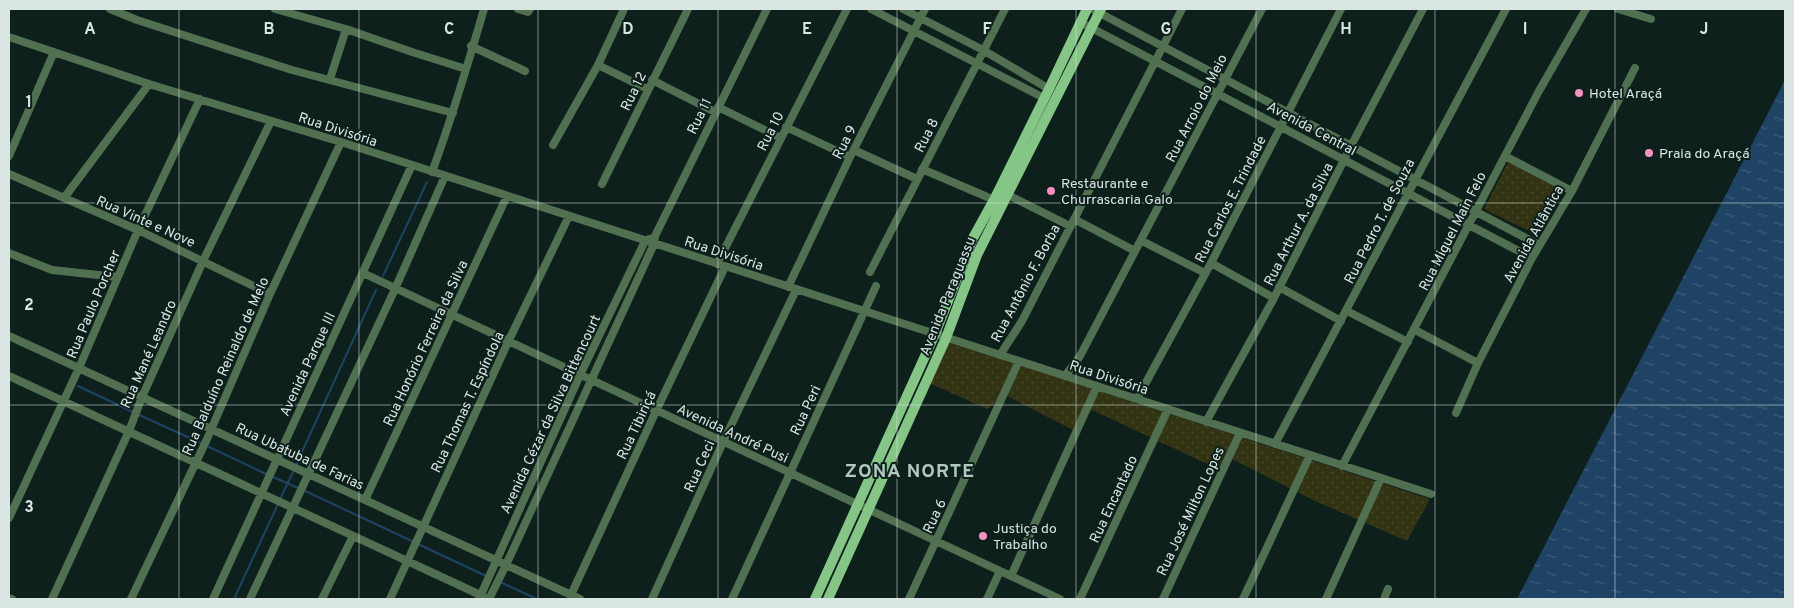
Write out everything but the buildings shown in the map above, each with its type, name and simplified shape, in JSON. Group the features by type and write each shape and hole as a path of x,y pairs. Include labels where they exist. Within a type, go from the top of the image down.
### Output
{"main road":[{"name":"Avenida Paraguassu","path":"815,599 858,505 940,336 977,255 1000,197 1086,9"},
{"name":"Avenida Paraguassu","path":"1000,197 1091,27 1098,10"},
{"name":"Avenida Paraguassu","path":"828,599 868,510 940,336"}],"street":[{"path":"110,9 137,20 292,70 453,113"},
{"path":"275,9 346,29 466,69"},
{"path":"432,172 453,113 471,46 484,9"},
{"path":"518,9 524,12 528,12 530,9"},
{"path":"553,145 598,65 624,9"},
{"name":"Rua 12","path":"602,184 647,89 688,9"},
{"name":"Rua 11","path":"655,240 716,109 767,9"},
{"name":"Rua 10","path":"721,265 786,127 847,9"},
{"path":"871,9 976,64 1047,94"},
{"path":"903,9 983,50 1047,94"},
{"name":"Rua 9","path":"788,287 852,153 925,9"},
{"name":"Rua 8","path":"870,272 1005,9"},
{"name":"Rua Antônio F. Borba","path":"1000,355 1022,321 1154,60 1182,9"},
{"name":"Rua Arroio do Meio","path":"1065,376 1080,356 1142,241 1262,9"},
{"name":"Rua Carlos E. Trindade","path":"1136,399 1211,263 1341,9"},
{"name":"Rua Arthur A. da Silva","path":"1206,422 1274,298 1423,9"},
{"name":"Rua Pedro T. de Souza","path":"1275,444 1347,311 1407,192 1506,9"},
{"name":"Rua Miguel Main Felo","path":"1342,466 1539,91 1586,9"},
{"path":"1618,9 1651,19"},
{"name":"Avenida Central","path":"1098,10 1162,47 1539,245"},
{"name":"Avenida Central","path":"1080,22 1532,258"},
{"path":"330,79 346,29"},
{"name":"Rua Divisória","path":"9,37 149,84 341,142 646,241 655,240 721,265 796,290 1431,494"},
{"path":"471,46 525,71"},
{"path":"9,156 54,52"},
{"path":"598,65 647,89"},
{"name":"Avenida Atlântica","path":"1456,413 1478,363 1532,258 1572,190 1635,68"},
{"path":"652,80 781,138"},
{"path":"64,198 149,84"},
{"name":"Rua Paulo Porcher","path":"9,518 78,372 138,230 200,99"},
{"name":"Rua Mané Leandro","path":"52,599 203,261 272,121"},
{"path":"786,127 917,179"},
{"name":"Rua Balduíno Reinaldo de Melo","path":"131,599 212,429 270,294 341,142"},
{"path":"1505,156 1572,190"},
{"name":"Avenida Parque III","path":"213,599 273,469 281,461 412,165"},
{"path":"922,169 1072,222 1135,251"},
{"name":"Rua Vinte e Nove","path":"9,174 138,230 270,294"},
{"path":"250,599 395,289 445,176"},
{"name":"Rua Honório Ferreira da Silva","path":"365,500 507,196"},
{"name":"Rua Thomas T. Espíndola","path":"390,599 508,342 569,216"},
{"name":"Avenida Cézar da Silva Bittencourt","path":"489,599 655,240"},
{"name":"Avenida Cézar da Silva Bittencourt","path":"480,595 580,376 646,241"},
{"path":"1142,241 1205,273"},
{"path":"9,253 52,270 117,277"},
{"path":"1211,263 1274,298"},
{"name":"Rua Tibiriçá","path":"571,595 721,265"},
{"name":"Avenida André Pusi","path":"363,273 1060,599"},
{"name":"Rua Peri","path":"732,599 876,286"},
{"path":"1279,287 1341,321"},
{"name":"Rua Ceci","path":"652,599 723,442 796,290"},
{"path":"1347,311 1408,342"},
{"path":"1415,330 1478,363"},
{"name":"Rua Ubatuba de Farias","path":"9,336 78,372 212,429 423,527 494,564 506,565 580,599"},
{"name":"Rua 6","path":"909,599 1019,361"},
{"path":"9,376 130,428 196,462 264,490 270,497 282,503 353,536 409,558 489,599"},
{"path":"1011,576 1098,386"},
{"name":"Rua Encantado","path":"1080,599 1168,409"},
{"name":"Rua José Milton Lopes","path":"1163,599 1240,433"},
{"path":"1243,599 1310,455"},
{"path":"1326,599 1381,478"},
{"path":"322,599 353,536"},
{"path":"987,599 1000,571"},
{"path":"1384,599 1388,589"}],"shaded area":[{"path":"1508,162 1563,191 1537,235 1484,209"},
{"path":"946,341 1430,499 1407,541 1315,501 1226,456 1218,469 1092,410 1073,430 1005,395 987,409 929,383"}],"water":[{"path":"1785,80 1785,599 1517,599"}],"waterway":[{"path":"383,276 427,182"},
{"path":"296,465 376,290"},
{"path":"78,386 133,412"},
{"path":"137,414 203,444"},
{"path":"207,446 266,474"},
{"path":"280,499 294,470"},
{"path":"271,476 298,488"},
{"path":"303,490 414,542"},
{"path":"234,599 278,504"},
{"path":"418,544 486,576"},
{"path":"500,582 537,599"}],"place":[{"name":"Hotel Araçá","path":"1579,93"},
{"name":"Praia do Araçá","path":"1649,153"},
{"name":"Restaurante e Churrascaria Galo","path":"1051,191"},
{"name":"Justiça do Trabalho","path":"983,536"}],"district":[{"name":"ZONA NORTE","path":"910,470"}]}
